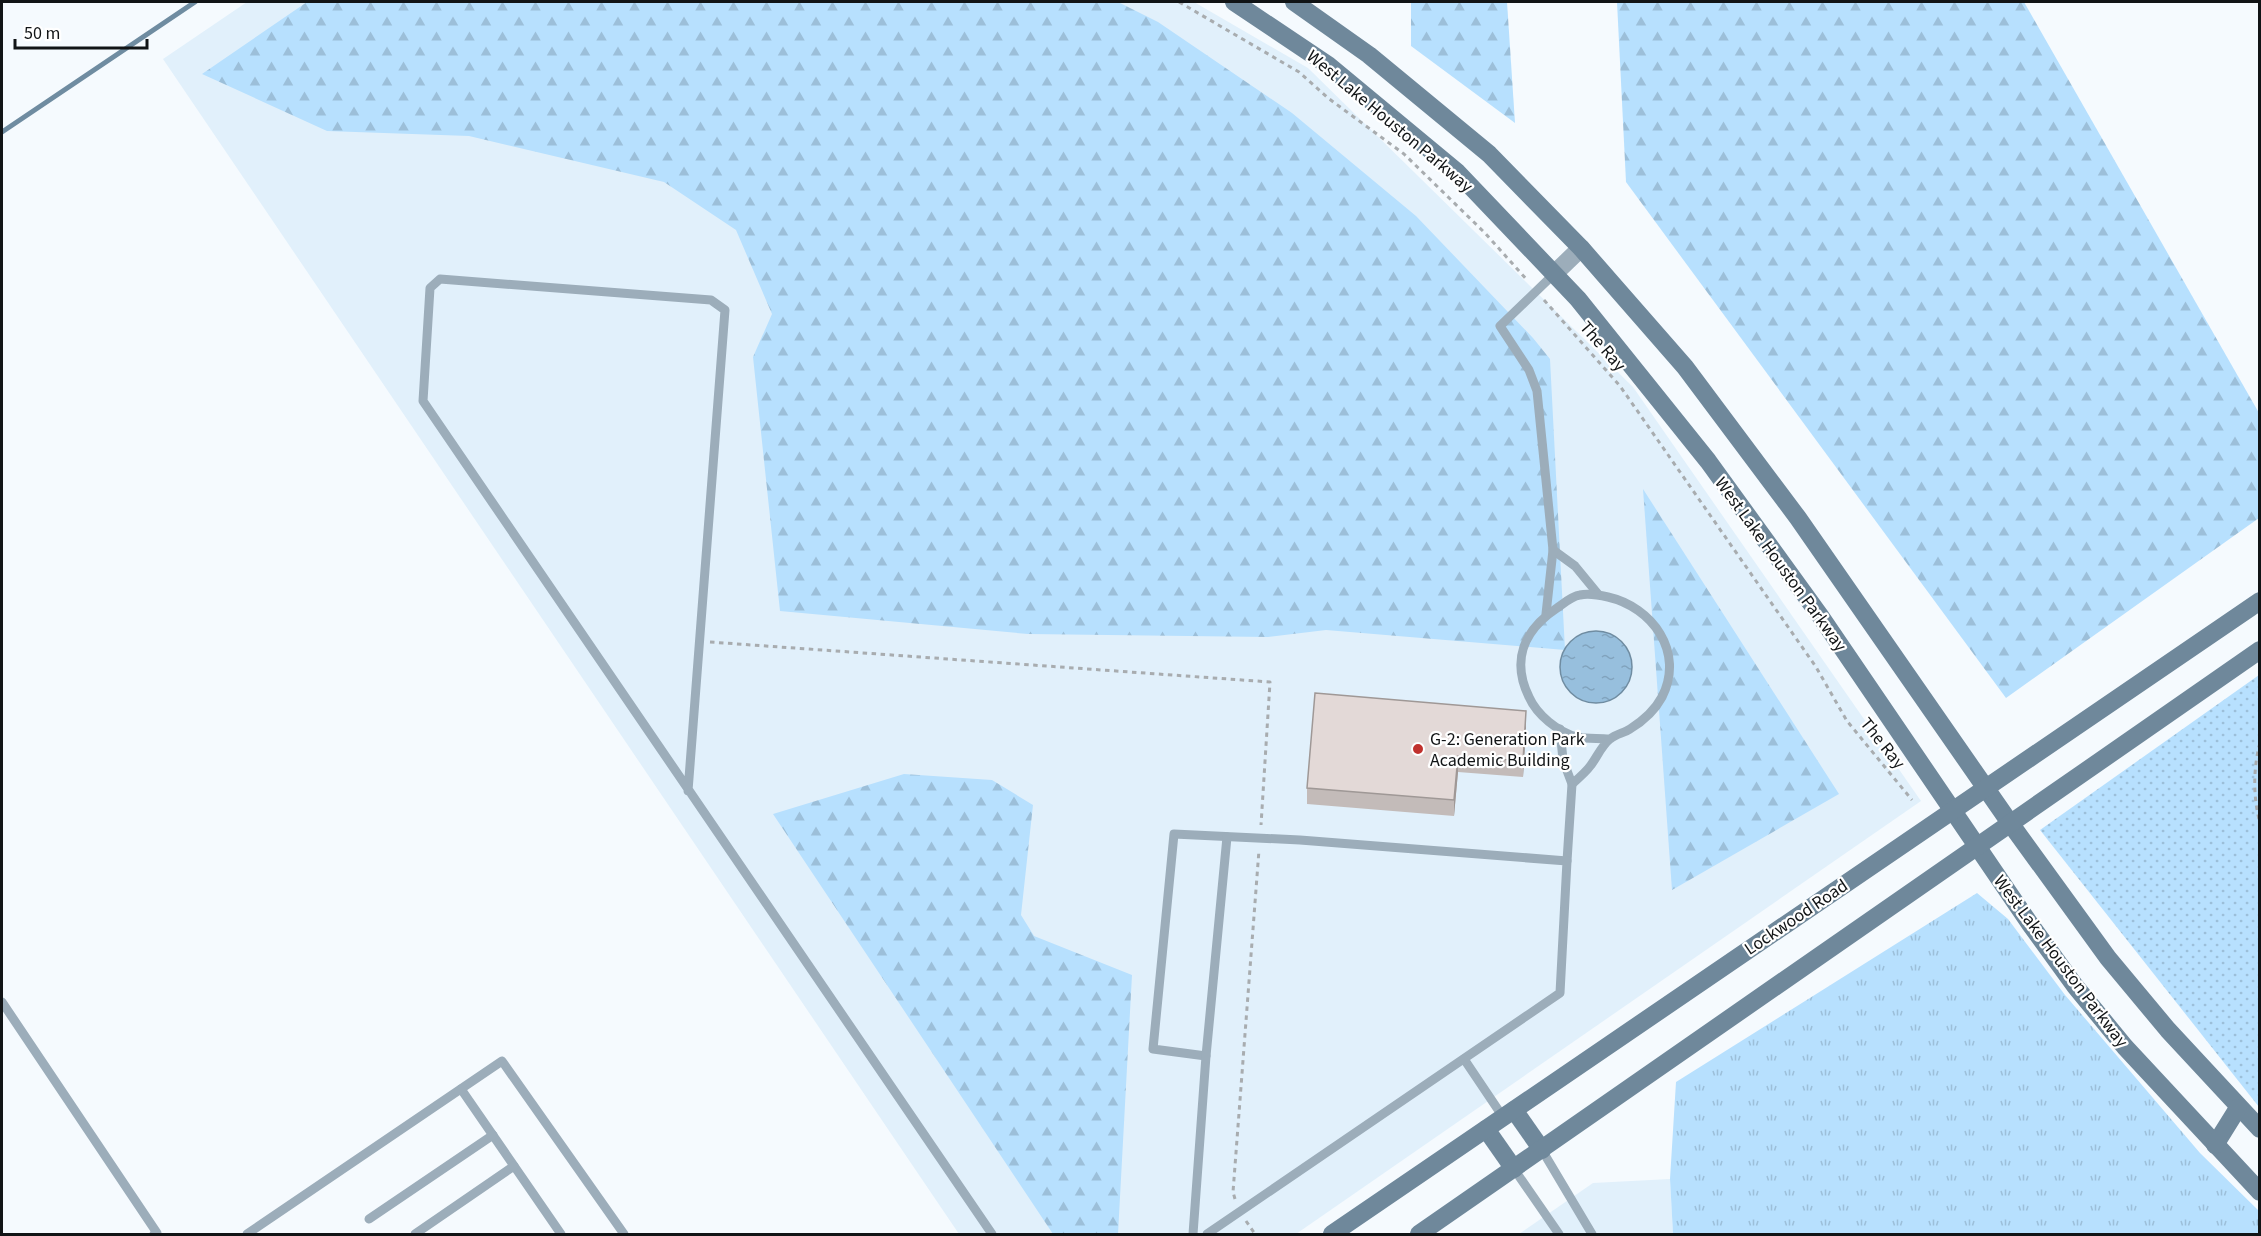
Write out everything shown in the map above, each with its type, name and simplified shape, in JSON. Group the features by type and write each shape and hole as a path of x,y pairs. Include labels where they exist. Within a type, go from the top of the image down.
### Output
{"main road":[{"name":"West Lake Houston Parkway","path":"1234,2 1328,65 1457,172 1578,298 1708,461 1821,617 2040,938 2102,1019 2259,1192"},
{"name":"West Lake Houston Parkway","path":"1294,2 1369,54 1489,154 1581,248 1685,367 1798,518 2010,823 2108,958 2168,1030 2252,1116"},
{"name":"Lockwood Road","path":"1332,1234 2259,601"},
{"path":"1419,1234 2259,650"},
{"path":"1508,1113 1542,1150"},
{"path":"2215,1145 2252,1116"},
{"path":"1486,1129 1514,1169"}],"street":[{"path":"1554,274 1581,248"}],"lane":[{"path":"1546,614 1553,550 1537,392 1529,370 1500,326 1554,274"},
{"path":"688,791 725,310 711,300 440,279 430,288 423,401 688,791 992,1234"},
{"path":"1553,550 1575,566 1598,594"},
{"path":"1598,594 1622,600 1646,616 1665,641 1670,666 1662,696 1654,709 1630,729 1609,739 1577,736 1560,729 1533,706 1520,674 1520,657 1534,625 1568,599 1580,595 1598,594"},
{"path":"1207,1234 1560,993 1572,784 1563,760 1560,729"},
{"path":"1572,784 1591,766 1609,739"},
{"path":"1206,1056 1154,1049 1174,834 1260,838 1567,861"},
{"path":"1194,1234 1206,1056 1227,837"},
{"path":"2,1002 157,1233 154,1234"},
{"path":"1464,1059 1508,1113"},
{"path":"247,1234 502,1061 624,1234"},
{"path":"461,1089 561,1234"},
{"path":"369,1219 493,1135"},
{"path":"1542,1150 1592,1234"},
{"path":"415,1234 514,1166"},
{"path":"1514,1169 1559,1234"}],"path":[{"name":"The Ray","path":"1179,2 1299,72 1328,98 1404,154 1485,233 1620,386 1816,667 1847,721 1912,800"},
{"path":"700,641 1270,682 1233,1192 1240,1213 1256,1234"},
{"path":"2259,743 2255,769 2259,823"}],"shaded area":[{"path":"247,2 1194,2 1308,68 1633,387 1921,801 1296,1234 959,1234 163,59"},
{"path":"1670,1179 1673,1234 1519,1234 1593,1183"}],"green space":[{"path":"307,2 1118,2 1158,22 1292,113 1416,216 1533,338 1550,359 1565,650 1326,630 1268,637 1028,634 780,611 753,357 772,314 736,230 664,182 469,136 327,131 202,74"},
{"path":"1411,2 1507,2 1515,123 1411,46"},
{"path":"1617,2 2024,2 2259,413 2259,518 2006,698 1626,182"},
{"path":"1643,489 1839,794 1672,890"},
{"path":"2259,675 2259,1107 2040,830"},
{"path":"904,774 992,780 1033,805 1021,915 1034,936 1132,975 1118,1234 1053,1234 773,814"},
{"path":"1977,893 2008,919 2065,995 2200,1153 2259,1211 2259,1234 1673,1234 1670,1179 1676,1082"}],"water":[{"path":"1596,631 1616,637 1626,647 1632,667 1626,687 1616,697 1596,703 1576,697 1566,687 1560,667 1566,647 1576,637"}],"building":[{"name":"G-2: Generation Park Academic Building","path":"1315,693 1526,711 1523,761 1458,756 1454,800 1307,788"}],"waterway":[{"path":"2,132 195,2"}],"place":[{"name":"G-2: Generation Park Academic Building","path":"1418,749"}]}
